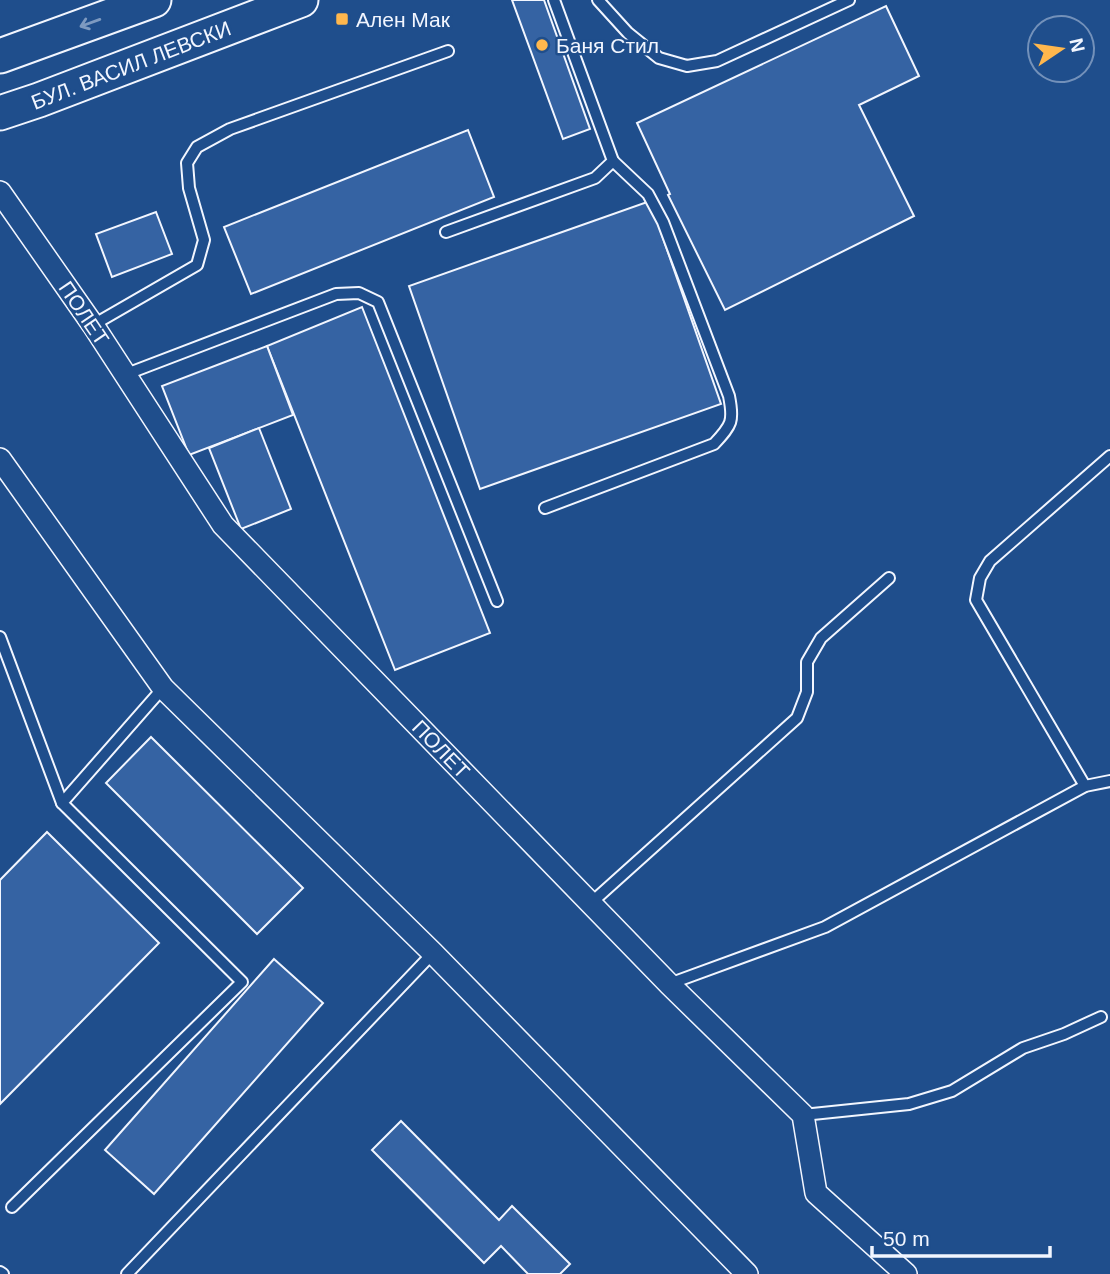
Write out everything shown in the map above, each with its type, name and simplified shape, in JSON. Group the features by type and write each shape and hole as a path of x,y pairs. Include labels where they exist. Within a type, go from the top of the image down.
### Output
{"main road":[{"path":"0,56 155,0"},
{"name":"БУЛ. ВАСИЛ ЛЕВСКИ","path":"0,113 301,0"}],"street":[{"name":"ПОЛЕТ","path":"0,192 93,325 223,526 669,984 803,1115"},
{"path":"0,459 163,688 433,953 747,1274"},
{"path":"803,1115 816,1193 906,1274"}],"lane":[{"path":"545,508 714,444 729,429 733,416 729,396 663,222 648,194 613,161 554,0"},
{"path":"598,0 628,33 659,58 687,66 717,61 849,0"},
{"path":"93,325 197,265 204,240 189,188 187,163 197,147 230,129 448,51"},
{"path":"446,232 594,178 613,161"},
{"path":"124,375 336,294 359,293 378,302 497,601"},
{"path":"1085,786 976,600 980,578 990,561 1110,456"},
{"path":"591,903 797,718 807,692 807,662 821,638 889,578"},
{"path":"0,638 62,803 242,982 12,1207"},
{"path":"62,803 163,688"},
{"path":"669,984 825,927 1085,786 1110,781"},
{"path":"127,1274 433,953"},
{"path":"803,1115 909,1104 952,1091 1023,1048 1064,1034 1101,1017"}],"building":[{"path":"512,0 544,0 590,129 563,139"},
{"path":"886,6 919,76 859,105 914,216 725,310 668,195 670,194 637,123"},
{"path":"468,130 494,197 251,294 224,227"},
{"path":"650,201 721,404 480,489 409,286"},
{"path":"156,212 172,254 112,277 96,234"},
{"path":"362,307 490,633 395,670 267,346"},
{"path":"267,346 293,415 189,455 162,386"},
{"path":"259,428 291,509 241,529 209,448"},
{"path":"151,737 303,888 257,934 106,783"},
{"path":"47,832 159,943 0,1104 0,880"},
{"path":"274,959 323,1003 154,1194 105,1150"},
{"path":"401,1121 499,1220 512,1206 570,1264 560,1274 528,1274 501,1246 484,1263 372,1150"}],"place":[{"name":"Ален Мак","path":"342,19"},
{"name":"Баня Стил","path":"542,45"}]}
